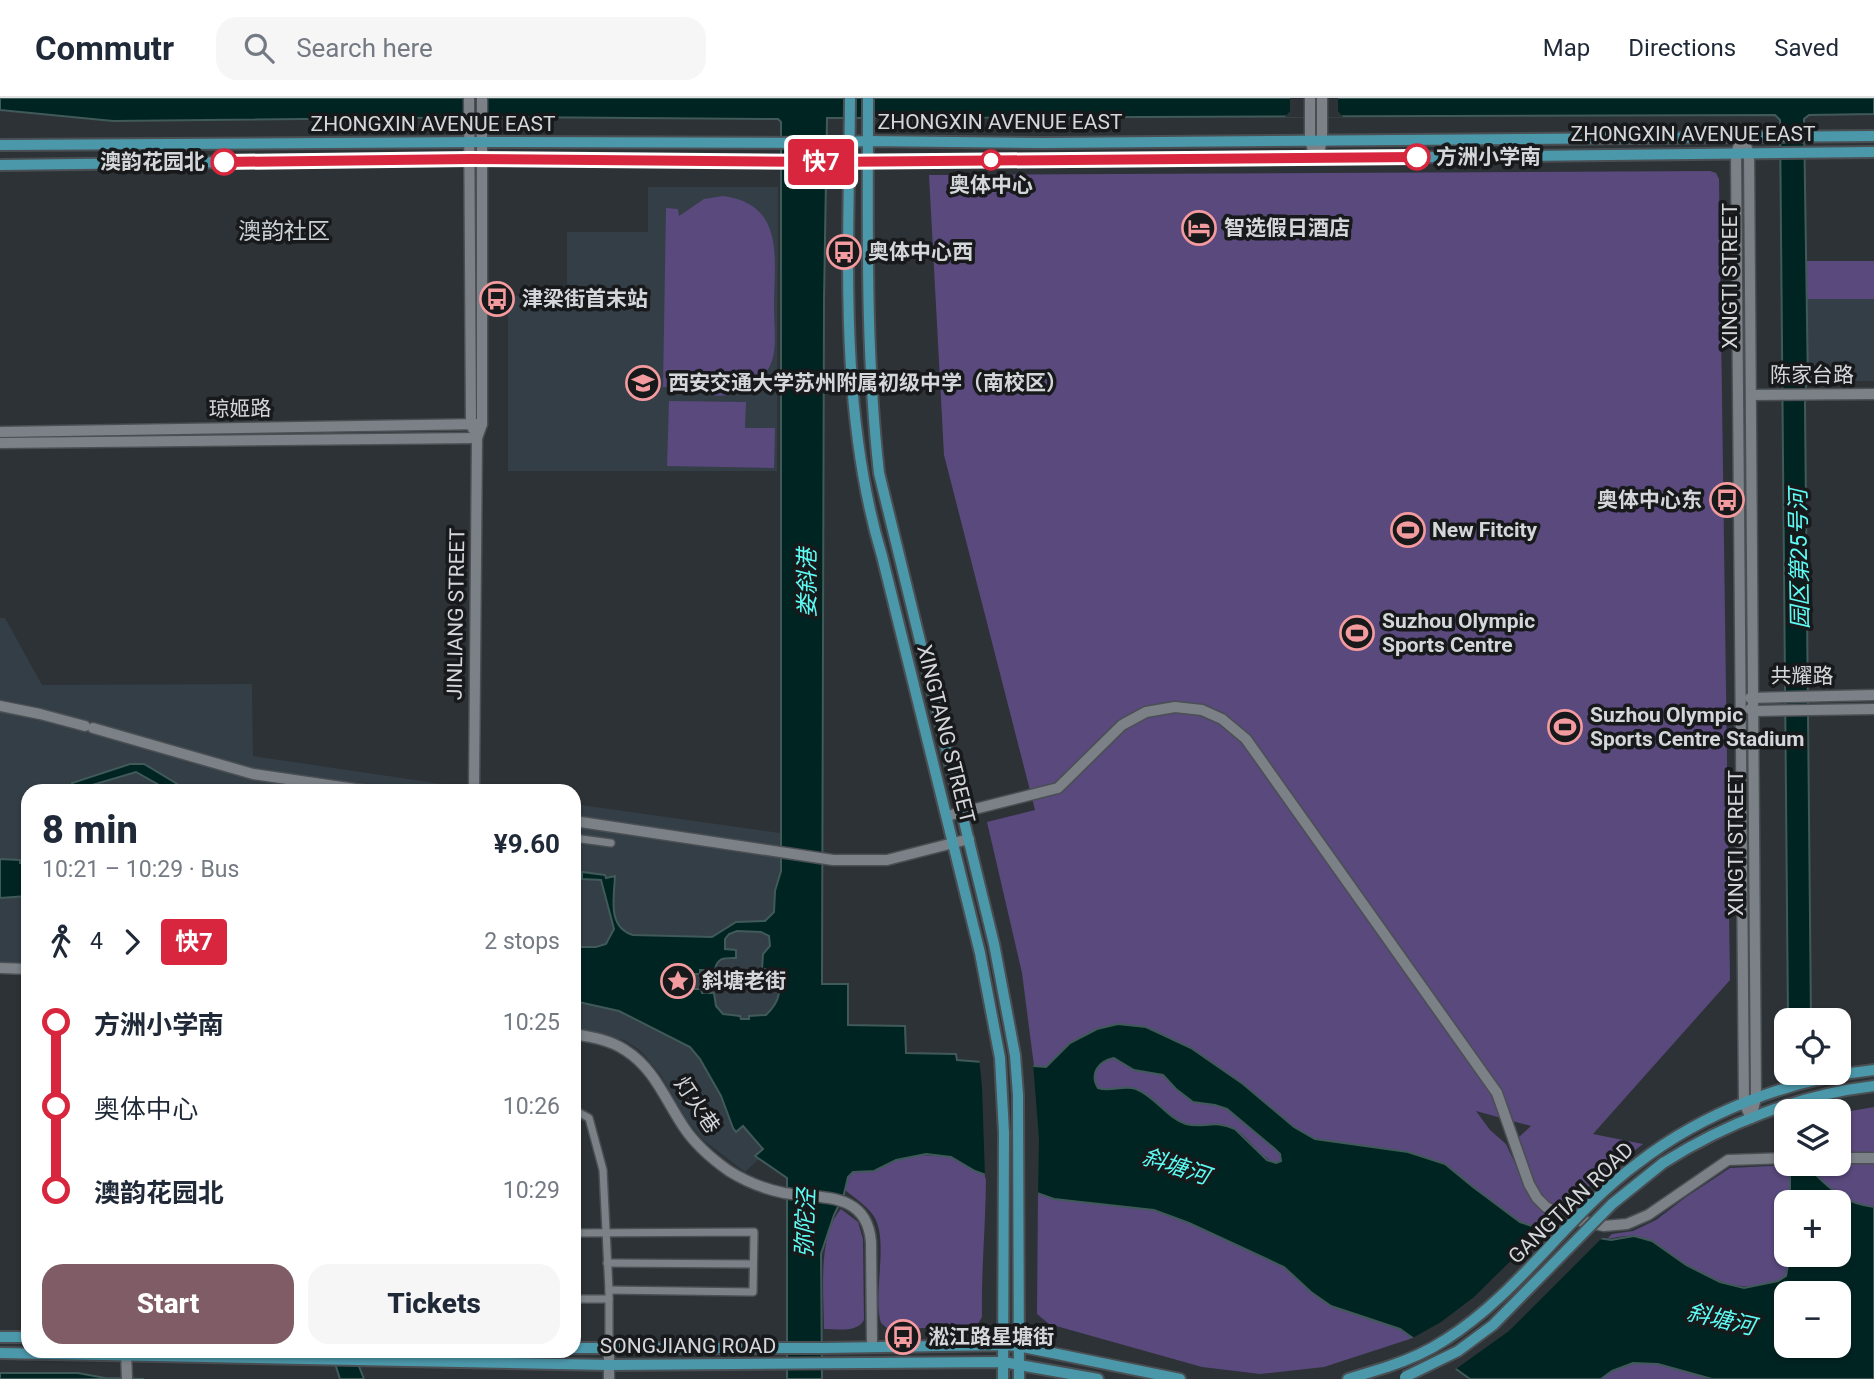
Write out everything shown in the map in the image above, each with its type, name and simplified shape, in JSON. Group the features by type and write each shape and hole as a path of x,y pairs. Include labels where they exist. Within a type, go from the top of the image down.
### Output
{"main road":[{"name":"XINGTANG STREET","path":"850,98 850,341 854,410 862,476 869,513 947,816 994,1024 1003,1096 1003,1379"},
{"name":"XINGTANG STREET","path":"868,98 868,341 871,404 879,473 995,944 1011,1028 1018,1096 1018,1379"},
{"name":"ZHONGXIN AVENUE EAST","path":"0,145 469,142 782,144 867,141 1044,143 1874,136"},
{"name":"ZHONGXIN AVENUE EAST","path":"0,165 470,159 825,162 1874,152"},
{"name":"GANGTIAN ROAD","path":"1348,1379 1387,1367 1436,1346 1474,1320 1522,1277 1611,1185 1681,1134 1756,1098 1812,1082 1874,1070"},
{"name":"GANGTIAN ROAD","path":"1402,1378 1458,1351 1493,1325 1612,1204 1663,1163 1709,1136 1751,1118 1813,1098 1874,1086"},
{"path":"0,1337 21,1337"},
{"name":"SONGJIANG ROAD","path":"581,1348 1018,1346"},
{"path":"1018,1346 1180,1379"},
{"name":"SONGJIANG ROAD","path":"0,1353 21,1353"},
{"name":"SONGJIANG ROAD","path":"275,1358 609,1365 1018,1363"},
{"path":"1018,1363 1098,1379"}],"street":[{"name":"JINLIANG STREET","path":"469,98 477,438 474,784"},
{"name":"JINLIANG STREET","path":"476,424 482,98"},
{"path":"1310,98 1316,158"},
{"path":"1316,141 1322,117 1322,98"},
{"name":"XINGTI STREET","path":"1742,137 1736,153 1744,1103 1751,1118"},
{"name":"XINGTI STREET","path":"1742,137 1749,153 1754,696 1756,1098 1751,1118"},
{"name":"陈家台路","path":"1751,395 1874,394"},
{"name":"琼姬路","path":"0,432 476,424"},
{"name":"琼姬路","path":"0,443 477,438"},
{"name":"共耀路","path":"1741,703 1754,696 1874,695"},
{"name":"共耀路","path":"1741,703 1754,711 1874,709"},
{"path":"0,706 89,727 253,774 321,784"},
{"path":"947,816 1058,788 1122,725 1146,712 1175,707 1211,713 1246,738 1497,1093 1529,1184 1546,1207 1568,1219 1604,1226 1627,1224 1648,1215 1728,1160 1774,1158"},
{"path":"581,822 833,860 887,860 969,839"},
{"path":"581,839 611,843"},
{"path":"0,968 21,969"},
{"name":"灯火巷","path":"581,1036 615,1045 637,1058 657,1080 685,1129 701,1147 731,1172 783,1193 844,1201 862,1215 870,1234 872,1347"},
{"path":"581,1114 589,1118 603,1170 609,1290 609,1379"},
{"path":"1851,1158 1874,1158"},
{"path":"581,1233 754,1232 753,1292 609,1290"},
{"path":"607,1263 754,1264"},
{"path":"581,1299 609,1299"}],"shaded area":[{"name":"Suzhou Olympic Sports Centre","path":"1716,173 1719,179 1730,980 1593,1134 1643,1144 1555,1213 1541,1229 1520,1222 1445,1164 1408,1152 1315,1139 1294,1127 1243,1084 1191,1048 1146,1027 1070,1043 1046,1067 1034,1066 1022,973 987,822 1035,810 944,455 929,175","holes":["1476,1111 1531,1126 1519,1137 1538,1193 1543,1200 1522,1178 1506,1144 1490,1130"]},
{"name":"西安交通大学苏州附属初级中学（南校区）","path":"648,187 778,187 777,471 508,471 508,296 567,296 567,232 648,232"},
{"path":"723,196 743,201 758,210 767,222 772,237 775,334 772,361 754,385 741,392 713,395 699,392 675,375 674,387 663,387 666,208 678,209 679,216 704,199"},
{"path":"1807,261 1874,261 1874,299 1807,299"},
{"path":"1807,299 1874,299 1874,381 1808,381"},
{"path":"669,401 746,402 745,428 775,428 774,468 667,466"},
{"path":"0,618 5,618 42,685 252,684 253,756 442,784 21,784 21,962 0,962"},
{"name":"斜塘老街","path":"581,805 780,833 781,876 775,887 774,914 765,921 784,935 774,1145 745,1172 702,1139 686,1119 661,1075 641,1051 624,1040 581,1030"},
{"path":"1115,1058 1129,1068 1163,1075 1193,1102 1227,1109 1275,1149 1281,1160 1276,1163 1269,1160 1243,1135 1230,1127 1181,1122 1149,1096 1135,1089 1098,1088 1095,1083 1097,1068"},
{"path":"1874,1107 1874,1154 1851,1154 1851,1111"},
{"path":"918,1155 951,1157 986,1175 982,1317 978,1324 969,1327 888,1329 881,1323 878,1297 881,1252 878,1225 870,1211 844,1189 851,1173 874,1171 896,1160"},
{"path":"1851,1164 1874,1164 1874,1207 1851,1201 1851,1190 1833,1190 1817,1176 1851,1176"},
{"path":"1774,1166 1774,1176 1790,1176 1790,1190 1774,1190 1774,1267 1788,1267 1786,1276 1761,1286 1735,1285 1697,1271 1655,1243 1641,1237 1607,1239 1612,1234 1633,1231 1656,1220 1730,1168"},
{"path":"1038,1194 1054,1199 1154,1210 1189,1223 1284,1267 1331,1306 1400,1329 1413,1338 1324,1367 1260,1374 1202,1367 1049,1324 1037,1314"},
{"path":"841,1209 858,1222 863,1239 864,1320 852,1329 824,1329 825,1250 833,1221"},
{"path":"1633,1363 1658,1364 1712,1379 1601,1379 1612,1371"}],"water":[{"path":"0,98 1874,98 1874,114 1809,115 1804,119 1811,1008 1788,1008 1780,120 1775,115 827,118 822,984 848,984 848,1025 905,1026 906,1053 956,1054 957,1060 1046,1067 1070,1043 1097,1029 1118,1024 1146,1027 1191,1048 1243,1084 1294,1127 1315,1139 1408,1152 1445,1164 1520,1222 1541,1229 1611,1240 1634,1236 1652,1241 1686,1265 1720,1282 1744,1288 1774,1282 1774,1358 1851,1358 1851,1281 1778,1281 1786,1276 1788,1267 1851,1267 1851,1201 1874,1207 1874,1379 1712,1379 1658,1364 1633,1363 1612,1371 1601,1379 1470,1379 1400,1329 1331,1306 1284,1267 1189,1223 1154,1210 1054,1199 975,1171 951,1157 926,1154 896,1160 874,1171 853,1172 848,1177 821,1254 822,1379 787,1379 787,1178 755,1156 763,1149 743,1126 736,1132 733,1128 721,1096 690,1047 619,1011 581,1003 581,947 606,944 614,929 601,880 582,879 581,872 605,875 606,878 615,876 613,902 616,919 619,926 633,935 712,937 736,922 765,921 774,912 775,891 781,871 781,122 778,119 506,117 113,121 0,110","holes":["737,931 761,932 769,936 770,946 763,954 762,969 774,970 780,988 775,1005 766,1015 741,1019 740,1016 723,1014 716,1006 714,993 702,993 701,989 694,989 695,974 700,974 700,970 715,970 720,960 736,958 736,950 725,949 725,939 729,934","1114,1058 1134,1070 1163,1075 1193,1102 1227,1109 1275,1149 1280,1154 1281,1161 1276,1163 1267,1160 1235,1129 1221,1125 1186,1124 1136,1089 1098,1088 1095,1083 1097,1068"]},
{"path":"130,764 144,764 177,784 157,784 136,772 96,784 72,783"},
{"path":"0,859 20,860 21,896 0,898"},
{"path":"1790,1176 1817,1176 1833,1190 1790,1190"},
{"path":"333,1358 356,1358 364,1379 340,1379"},
{"path":"0,1373 78,1373 105,1378 144,1379 0,1379"}],"pier":[{"path":"1290,98 1338,98 1338,111 1343,117 1285,117 1290,111"},
{"path":"979,1057 1033,1063 1039,1139 1038,1198 985,1178"},
{"path":"1789,1085 1814,1085 1814,1099 1787,1099"},
{"path":"1546,1226 1605,1235 1509,1331 1453,1371 1409,1340 1441,1322 1474,1297"}],"bus line":[{"name":"快7","path":"224,162 470,159 825,162 1417,157"}],"place":[{"name":"方洲小学南","path":"1417,157"},
{"name":"奥体中心","path":"991,160"},
{"name":"澳韵花园北","path":"224,162"},
{"name":"智选假日酒店","path":"1199,228"},
{"name":"奥体中心西","path":"844,252"},
{"name":"津梁街首末站","path":"497,299"},
{"name":"西安交通大学苏州附属初级中学（南校区）","path":"643,383"},
{"name":"奥体中心东","path":"1727,500"},
{"name":"New Fitcity","path":"1408,530"},
{"name":"Suzhou Olympic Sports Centre","path":"1357,633"},
{"name":"Suzhou Olympic Sports Centre Stadium","path":"1565,727"},
{"name":"斜塘老街","path":"678,981"},
{"name":"淞江路星塘街","path":"903,1337"}],"district":[{"name":"澳韵社区","path":"284,231"}],"water label":[{"name":"园区第25号河","path":"1799,559"},
{"name":"娄斜港","path":"807,583"},
{"name":"斜塘河","path":"1176,1166"},
{"name":"弥陀泾","path":"805,1223"},
{"name":"斜塘河","path":"1721,1319"}]}
